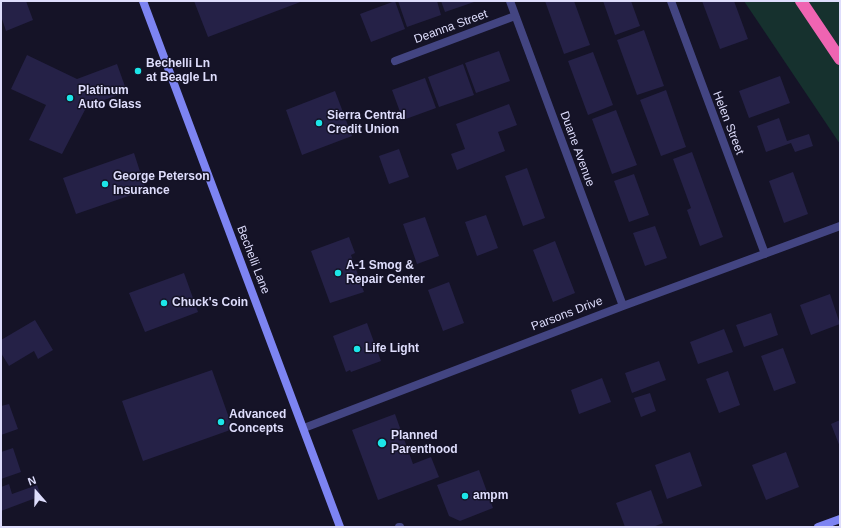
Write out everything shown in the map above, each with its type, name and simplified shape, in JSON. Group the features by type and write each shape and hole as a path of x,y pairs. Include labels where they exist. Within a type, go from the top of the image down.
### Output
{"highway":[{"path":"801,1 840,59"}],"main road":[{"name":"Bechelli Lane","path":"143,1 340,527"},
{"path":"818,527 840,519"}],"street":[{"name":"Duane Avenue","path":"510,1 623,306"},
{"name":"Helen Street","path":"671,1 765,254"},
{"name":"Deanna Street","path":"395,61 515,16"},
{"name":"Parsons Drive","path":"304,428 623,306 840,226"}],"green space":[{"path":"744,1 840,1 840,144"}],"building":[{"path":"1,1 26,1 33,20 6,31 1,16"},
{"path":"194,1 303,1 208,37"},
{"path":"395,1 405,29 371,42 360,14"},
{"path":"398,1 437,1 441,15 407,27"},
{"path":"441,1 477,1 445,12"},
{"path":"545,1 574,1 590,45 564,54"},
{"path":"603,1 631,1 640,26 615,35"},
{"path":"702,1 734,1 748,39 720,49"},
{"path":"644,30 664,86 637,95 617,40"},
{"path":"499,51 510,81 476,93 465,63"},
{"path":"593,52 613,105 588,115 568,61"},
{"name":"Platinum Auto Glass","path":"27,55 77,79 117,64 127,92 87,106 62,154 29,140 46,105 11,89"},
{"path":"463,64 474,95 439,107 428,77"},
{"path":"780,76 790,103 749,118 739,91"},
{"path":"425,78 436,108 403,120 392,90"},
{"path":"666,90 686,147 661,156 640,100"},
{"name":"Sierra Central Credit Union","path":"335,91 352,136 302,155 286,110"},
{"path":"509,104 517,125 498,132 505,151 457,170 451,154 465,149 456,124"},
{"path":"616,110 637,165 612,174 592,119"},
{"path":"779,118 787,141 809,134 813,146 795,152 791,143 766,152 757,126"},
{"path":"399,149 409,177 389,184 379,156"},
{"path":"692,152 723,237 700,246 687,210 691,208 673,159"},
{"name":"George Peterson Insurance","path":"134,153 146,190 76,214 63,178"},
{"path":"527,168 545,218 523,226 505,176"},
{"path":"793,172 808,214 784,223 769,181"},
{"path":"634,174 649,215 629,222 614,181"},
{"path":"486,215 498,248 477,256 465,222"},
{"path":"425,217 439,256 417,264 403,224"},
{"path":"655,226 667,258 645,266 633,233"},
{"name":"A-1 Smog & Repair Center","path":"349,237 355,253 351,255 364,292 330,303 311,251"},
{"path":"555,241 575,293 553,302 533,250"},
{"name":"Chuck's Coin","path":"184,273 198,312 145,332 129,293"},
{"path":"449,282 464,323 443,331 428,290"},
{"path":"830,294 840,324 811,335 800,305"},
{"path":"771,313 778,335 744,347 736,325"},
{"path":"35,320 53,350 38,359 34,351 9,366 1,353 1,340"},
{"name":"Life Light","path":"367,323 381,361 351,372 350,370 346,372 333,336"},
{"path":"724,329 733,352 698,364 690,342"},
{"path":"783,348 796,383 774,391 761,356"},
{"path":"659,361 666,380 632,393 625,373"},
{"path":"212,370 233,429 143,461 122,401"},
{"path":"728,371 740,405 719,413 706,379"},
{"path":"602,378 611,402 579,414 571,390"},
{"path":"650,393 656,411 641,417 634,398"},
{"path":"9,404 18,429 1,435 1,406"},
{"name":"Planned Parenthood","path":"395,414 413,464 431,457 439,477 378,500 352,430"},
{"path":"840,420 840,447 831,424"},
{"path":"13,448 21,472 1,479 1,452"},
{"path":"690,452 702,486 667,499 655,465"},
{"path":"786,452 799,487 766,500 752,465"},
{"name":"ampm","path":"479,470 493,508 460,521 449,516 437,485"},
{"path":"9,484 12,494 37,485 41,496 1,511 1,487"},
{"path":"651,490 663,523 653,527 625,527 616,503"}],"place":[{"name":"Bechelli Ln at Beagle Ln","path":"138,71"},
{"name":"Platinum Auto Glass","path":"70,98"},
{"name":"Sierra Central Credit Union","path":"319,123"},
{"name":"George Peterson Insurance","path":"105,184"},
{"name":"A-1 Smog & Repair Center","path":"338,273"},
{"name":"Chuck's Coin","path":"164,303"},
{"name":"Life Light","path":"357,349"},
{"name":"Advanced Concepts","path":"221,422"},
{"name":"Planned Parenthood","path":"382,443"},
{"name":"ampm","path":"465,496"}]}
